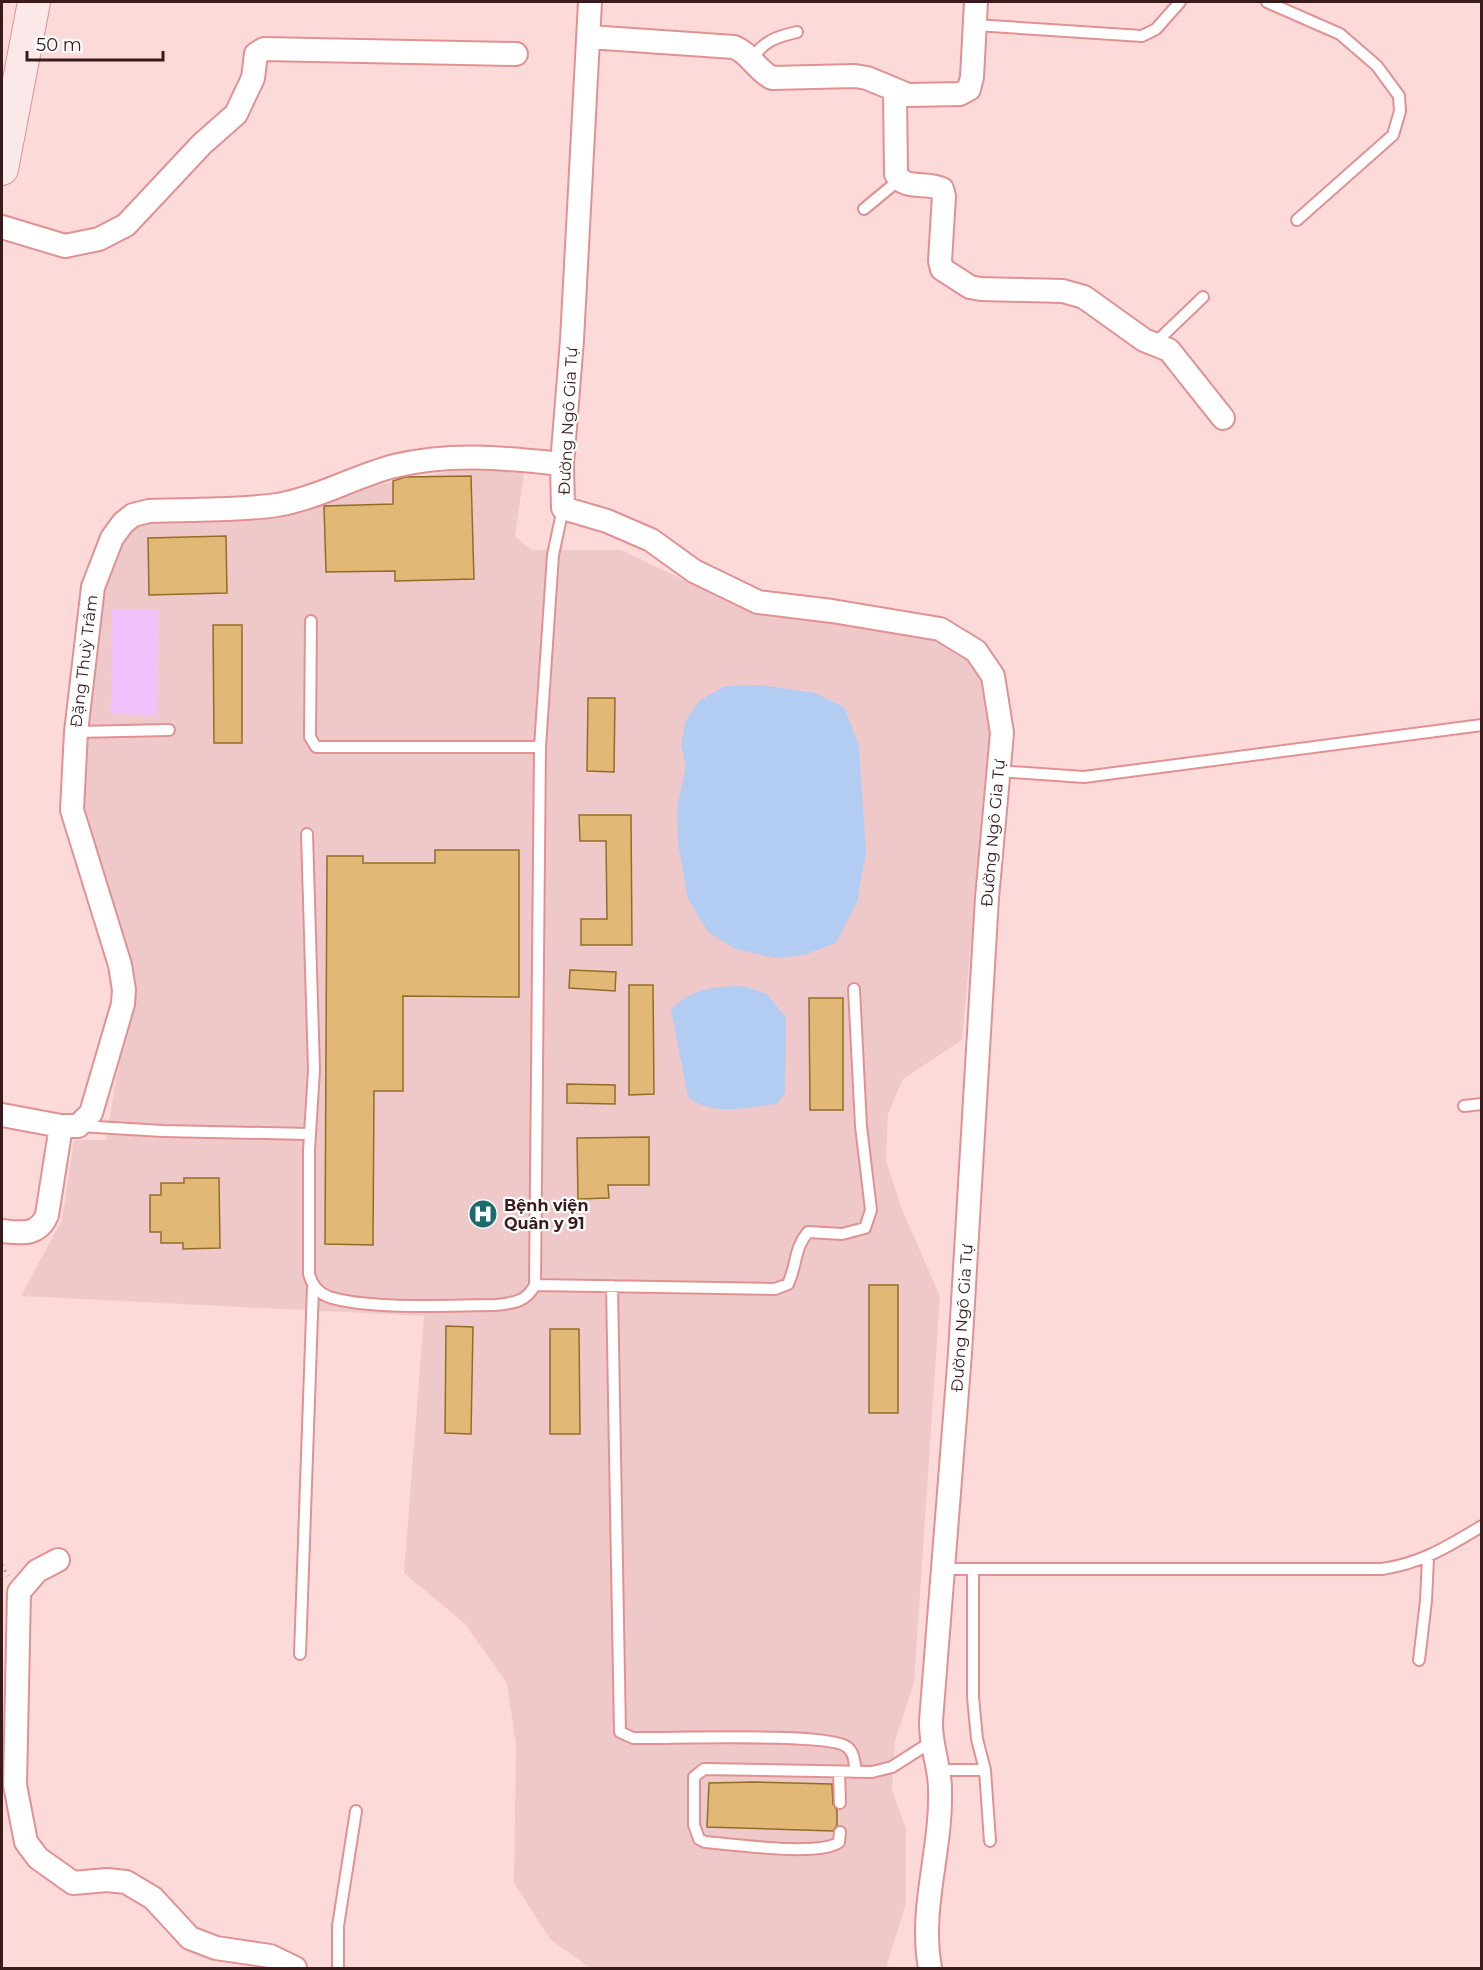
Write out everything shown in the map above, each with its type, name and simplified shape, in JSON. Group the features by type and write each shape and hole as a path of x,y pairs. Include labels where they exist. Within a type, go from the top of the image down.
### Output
{"street":[{"path":"2,169 34,2"},
{"name":"Đường Ngô Gia Tự","path":"590,2 572,340 562,464 563,508 608,521 651,540 694,571 758,602 832,611 940,629 976,651 993,676 1002,733 987,898 967,1239 930,1742 938,1770 940,1809 926,1919 930,1968"},
{"path":"589,37 734,47 743,51 763,73 772,78 855,76 867,78 895,92 921,96 960,94 969,88 972,77 976,2"},
{"path":"2,227 65,246 99,239 126,225 202,144 236,114 244,102 253,78 256,54 264,49 516,54"},
{"path":"895,92 896,174 899,180 942,189 944,196 940,261 942,269 948,275 970,287 981,289 1073,292 1154,345 1169,350 1223,418"},
{"name":"Đặng Thuỳ Trâm","path":"70,1126 91,1113 123,1004 124,990 120,965 72,810 76,732 93,587 112,538 123,523 134,515 148,511 276,505 315,496 349,480 396,466 436,460 476,455 562,464"},
{"path":"2,1115 70,1126 43,1225 34,1232 2,1231"},
{"path":"58,1560 37,1571 19,1592 15,1785 26,1842 38,1858 73,1883 107,1880 126,1882 153,1898 190,1938 216,1948 270,1956 295,1968"}],"lane":[{"path":"975,25 1142,36 1156,29 1180,2"},
{"path":"1267,2 1340,34 1377,66 1399,96 1400,111 1393,135 1297,220"},
{"path":"751,60 762,45 772,38 797,32"},
{"path":"864,209 899,180"},
{"path":"1154,345 1203,297"},
{"path":"313,1287 328,1297 372,1303 496,1305 516,1303 530,1296 536,1286 540,747 553,555 563,508"},
{"path":"311,621 310,737 316,747 540,747"},
{"path":"998,771 1084,777 1482,725"},
{"path":"76,732 169,730"},
{"path":"300,1654 313,1287 309,1274 314,1002 307,834"},
{"path":"536,1286 775,1289 788,1284 794,1270 798,1243 808,1232 842,1234 865,1228 871,1210 861,1126 854,989"},
{"path":"1464,1106 1482,1104"},
{"path":"70,1126 163,1131 310,1134"},
{"path":"612,1286 620,1732 633,1738 790,1738 836,1742 846,1745 853,1753 856,1772"},
{"path":"943,1569 1382,1569 1407,1565 1428,1558 1482,1526"},
{"path":"1419,1660 1428,1558"},
{"path":"973,1569 973,1697 977,1738 985,1770 990,1841"},
{"path":"840,1832 839,1842 836,1844 794,1849 705,1842 699,1839 694,1825 694,1777 704,1769 872,1772 892,1767 930,1742"},
{"path":"938,1770 985,1770"},
{"path":"839,1772 840,1803"},
{"path":"338,1968 338,1926 356,1811"}],"shaded area":[{"name":"Bệnh viện Quân y 91","path":"466,468 524,473 515,536 531,550 621,550 736,605 866,625 937,639 970,659 985,679 992,715 962,1040 903,1079 888,1114 886,1160 901,1207 940,1296 914,1683 895,1741 892,1790 906,1829 906,1904 886,1968 590,1968 550,1939 514,1883 516,1746 507,1683 464,1623 404,1573 424,1316 21,1296 62,1220 74,1140 106,1140 132,987 80,808 99,606 115,559 137,520 304,513 352,490"},
{"path":"112,609 158,610 157,715 111,714"}],"water":[{"path":"761,685 815,693 844,707 859,746 866,853 857,902 836,943 804,955 776,958 735,949 708,932 688,899 678,844 677,807 686,766 681,746 685,722 699,701 725,686"},
{"path":"744,986 767,994 786,1018 785,1093 777,1104 731,1109 708,1107 688,1097 671,1009 697,992"}],"building":[{"path":"471,476 474,579 395,581 395,571 326,572 324,506 393,504 393,481 405,477"},
{"path":"226,536 227,593 149,595 148,538"},
{"path":"213,625 242,625 242,743 214,743"},
{"path":"588,698 615,698 614,772 587,771"},
{"path":"579,815 631,815 632,945 581,945 581,919 607,919 606,841 580,841"},
{"path":"435,850 519,850 519,997 403,996 403,1091 374,1091 373,1245 325,1244 327,856 363,856 363,863 435,863"},
{"path":"570,970 616,972 615,991 569,988"},
{"path":"629,985 653,985 654,1094 629,1095"},
{"path":"809,998 843,998 843,1110 810,1110"},
{"path":"567,1084 615,1085 615,1104 567,1103"},
{"path":"649,1137 649,1185 608,1185 609,1198 578,1199 577,1138"},
{"path":"184,1178 219,1178 220,1248 183,1249 183,1243 161,1243 161,1232 150,1232 150,1195 161,1195 161,1183 184,1183"},
{"path":"869,1285 898,1285 898,1413 869,1413"},
{"path":"446,1326 473,1327 471,1434 445,1433"},
{"path":"550,1329 579,1329 580,1434 550,1434"},
{"path":"709,1783 832,1784 833,1804 837,1810 837,1825 833,1831 707,1827"}],"place":[{"name":"Bệnh viện Quân y 91","path":"483,1214"}]}
